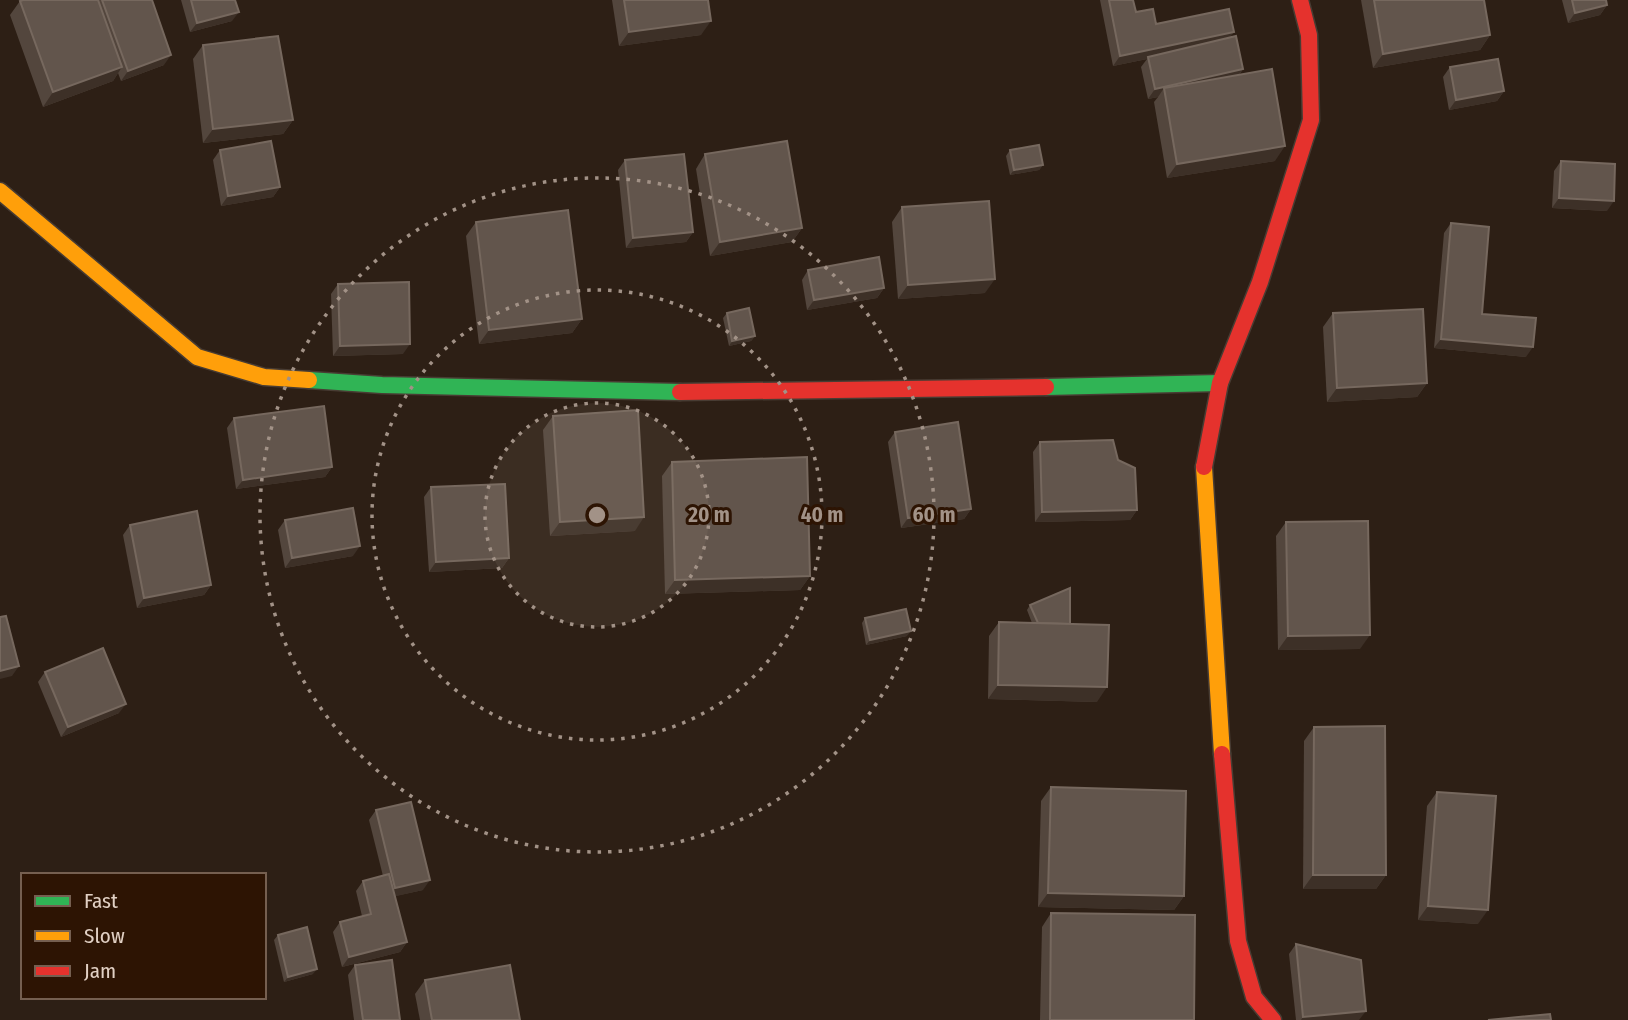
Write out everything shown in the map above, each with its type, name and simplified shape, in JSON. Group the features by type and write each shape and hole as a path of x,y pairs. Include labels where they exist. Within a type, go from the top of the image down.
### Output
{"street":[{"path":"1273,1020 1254,997 1238,941 1226,813 1204,465 1220,383 1260,282 1311,120 1309,35 1300,0"},
{"path":"0,191 197,357 264,377 382,385 739,393 1220,383"}],"building":[{"path":"98,0 122,67 53,92 20,1"},
{"path":"102,0 152,0 171,55 128,71"},
{"path":"191,0 235,0 239,12 197,23"},
{"path":"624,0 708,0 711,21 629,32"},
{"path":"1109,0 1133,0 1136,12 1153,9 1156,24 1229,9 1234,32 1120,56"},
{"path":"1374,0 1484,0 1490,35 1383,54"},
{"path":"1572,0 1606,0 1607,5 1575,13"},
{"path":"278,36 293,120 213,129 203,45"},
{"path":"1236,36 1243,69 1155,89 1148,57"},
{"path":"1498,59 1504,91 1456,100 1450,67"},
{"path":"1272,69 1285,146 1177,164 1164,88"},
{"path":"271,141 280,187 228,196 220,150"},
{"path":"787,141 802,228 720,242 705,154"},
{"path":"1039,145 1043,165 1014,170 1010,150"},
{"path":"684,154 693,232 633,238 625,160"},
{"path":"1561,161 1615,164 1614,201 1559,198"},
{"path":"989,201 995,279 908,285 902,207"},
{"path":"568,210 582,319 489,330 476,222"},
{"path":"1451,223 1489,227 1482,314 1536,318 1533,347 1441,339"},
{"path":"879,257 884,288 814,300 808,270"},
{"path":"409,282 410,344 340,346 338,284"},
{"path":"749,308 755,336 732,341 727,313"},
{"path":"1423,309 1427,383 1337,388 1333,313"},
{"path":"324,406 332,467 243,480 234,418"},
{"path":"638,410 644,517 560,522 553,416"},
{"path":"958,422 971,509 908,518 895,432"},
{"path":"1113,440 1118,460 1135,468 1137,510 1042,512 1040,442"},
{"path":"807,457 810,576 675,580 672,462"},
{"path":"505,484 509,558 436,562 431,487"},
{"path":"353,508 360,546 292,558 285,520"},
{"path":"197,511 211,585 144,598 130,525"},
{"path":"1368,521 1370,635 1288,636 1286,522"},
{"path":"1070,588 1070,624 1038,623 1030,605"},
{"path":"906,609 911,631 870,640 865,618"},
{"path":"6,616 19,666 0,671 0,617"},
{"path":"999,622 1109,625 1107,687 998,685"},
{"path":"103,648 126,704 68,727 45,672"},
{"path":"1385,726 1386,875 1313,875 1314,727"},
{"path":"1051,787 1186,791 1184,896 1048,893"},
{"path":"1437,792 1496,796 1488,910 1428,906"},
{"path":"411,802 430,880 395,888 376,810"},
{"path":"389,874 407,942 349,957 340,922 371,914 363,881"},
{"path":"1051,913 1195,915 1194,1020 1050,1020"},
{"path":"307,927 317,969 288,977 278,935"},
{"path":"1296,944 1361,960 1366,1011 1303,1017"},
{"path":"392,960 400,1020 363,1020 355,965"},
{"path":"510,965 520,1020 432,1020 425,980"},
{"path":"1550,1014 1551,1020 1488,1020"}],"traffic: fast":[{"path":"309,380 382,385 680,392"},
{"path":"1046,387 1220,383"}],"traffic: slow":[{"path":"0,191 197,357 264,377 309,380"},
{"path":"1204,467 1222,754"}],"traffic: jam":[{"path":"1204,467 1220,383 1260,282 1311,120 1309,35 1300,0"},
{"path":"680,392 1046,387"},
{"path":"1222,754 1238,941 1254,997 1273,1020"}]}
